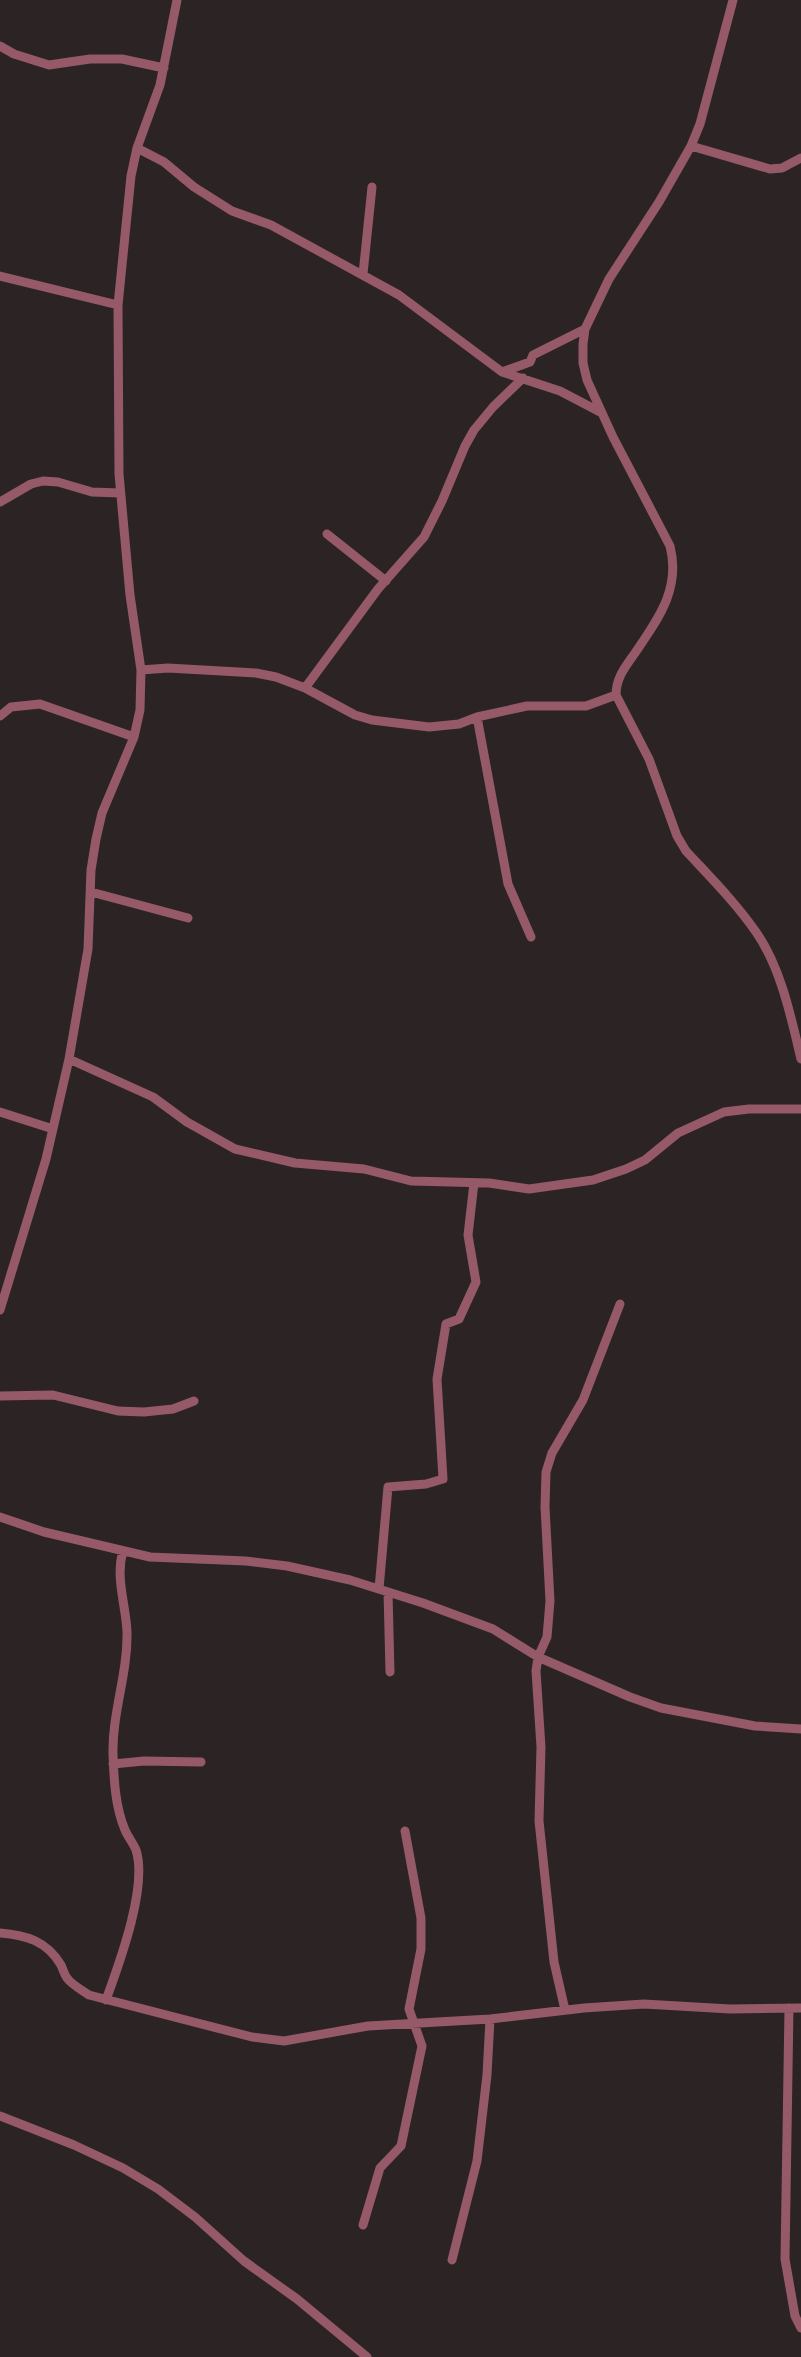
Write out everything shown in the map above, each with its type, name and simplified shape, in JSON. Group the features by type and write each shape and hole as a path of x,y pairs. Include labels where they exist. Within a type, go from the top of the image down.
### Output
{"street":[{"path":"0,1310 21,1245 53,1129 69,1059 88,949 94,849 102,813 134,737 140,710 141,670 130,595 120,493 118,305 131,176 137,148 160,85 177,0"},
{"path":"733,0 700,124 691,146 659,202 609,279 585,329 583,363 587,380 602,413 670,546 674,560 674,577 669,596 650,632 620,675 616,695 649,759 677,836 686,851 756,932 770,956 801,1059"},
{"path":"0,46 22,57 49,65 90,59 122,59 164,68"},
{"path":"143,135 150,154"},
{"path":"691,146 770,169 782,168 801,158"},
{"path":"137,148 150,154 232,212 271,225 399,295 502,372 560,391 602,413"},
{"path":"363,274 372,187"},
{"path":"0,276 118,305"},
{"path":"502,372 530,362 533,355 585,329"},
{"path":"305,688 386,581 424,537 474,430 493,407 523,378"},
{"path":"0,502 31,484 44,481 58,482 92,492 120,493"},
{"path":"327,534 386,581"},
{"path":"141,670 168,668 256,673 276,677 305,688 355,715 382,722 444,727 527,706 586,706 616,695"},
{"path":"0,716 11,706 40,704 134,737"},
{"path":"477,717 508,884 531,937"},
{"path":"91,892 189,918"},
{"path":"69,1059 153,1097 187,1122 236,1149 295,1162 364,1169 411,1181 474,1183 529,1189 593,1180 645,1160 678,1133 724,1112 749,1109 801,1109"},
{"path":"0,1112 53,1129"},
{"path":"390,1671 383,1591 388,1486 426,1484 443,1479 437,1379 446,1324 459,1319 476,1282 468,1235 474,1183"},
{"path":"565,2010 554,1962 539,1821 541,1747 536,1689 538,1657 547,1637 550,1601 546,1472 552,1453 583,1400 620,1305"},
{"path":"0,1396 53,1395 118,1411 144,1412 172,1409 194,1401"},
{"path":"0,1517 44,1532 150,1557 246,1561 287,1566 383,1591 494,1629 538,1657 661,1708 755,1726 801,1729"},
{"path":"106,2000 126,1937 137,1891 138,1873 136,1851 118,1809 113,1764 115,1720 127,1633 120,1575 123,1551"},
{"path":"113,1764 144,1761 201,1762"},
{"path":"363,2225 380,2168 401,2146 422,2046 409,2009 421,1949 421,1918 405,1831"},
{"path":"0,1933 16,1934 40,1942 50,1949 67,1979 90,1995 242,2034 284,2041 368,2026 490,2019 644,2004 730,2009 801,2008"},
{"path":"789,2008 785,2259 795,2316 801,2328"},
{"path":"452,2260 477,2161 487,2075 490,2019"},
{"path":"0,2116 74,2145 123,2168 158,2189 195,2217 244,2261 297,2299 368,2357"}]}
